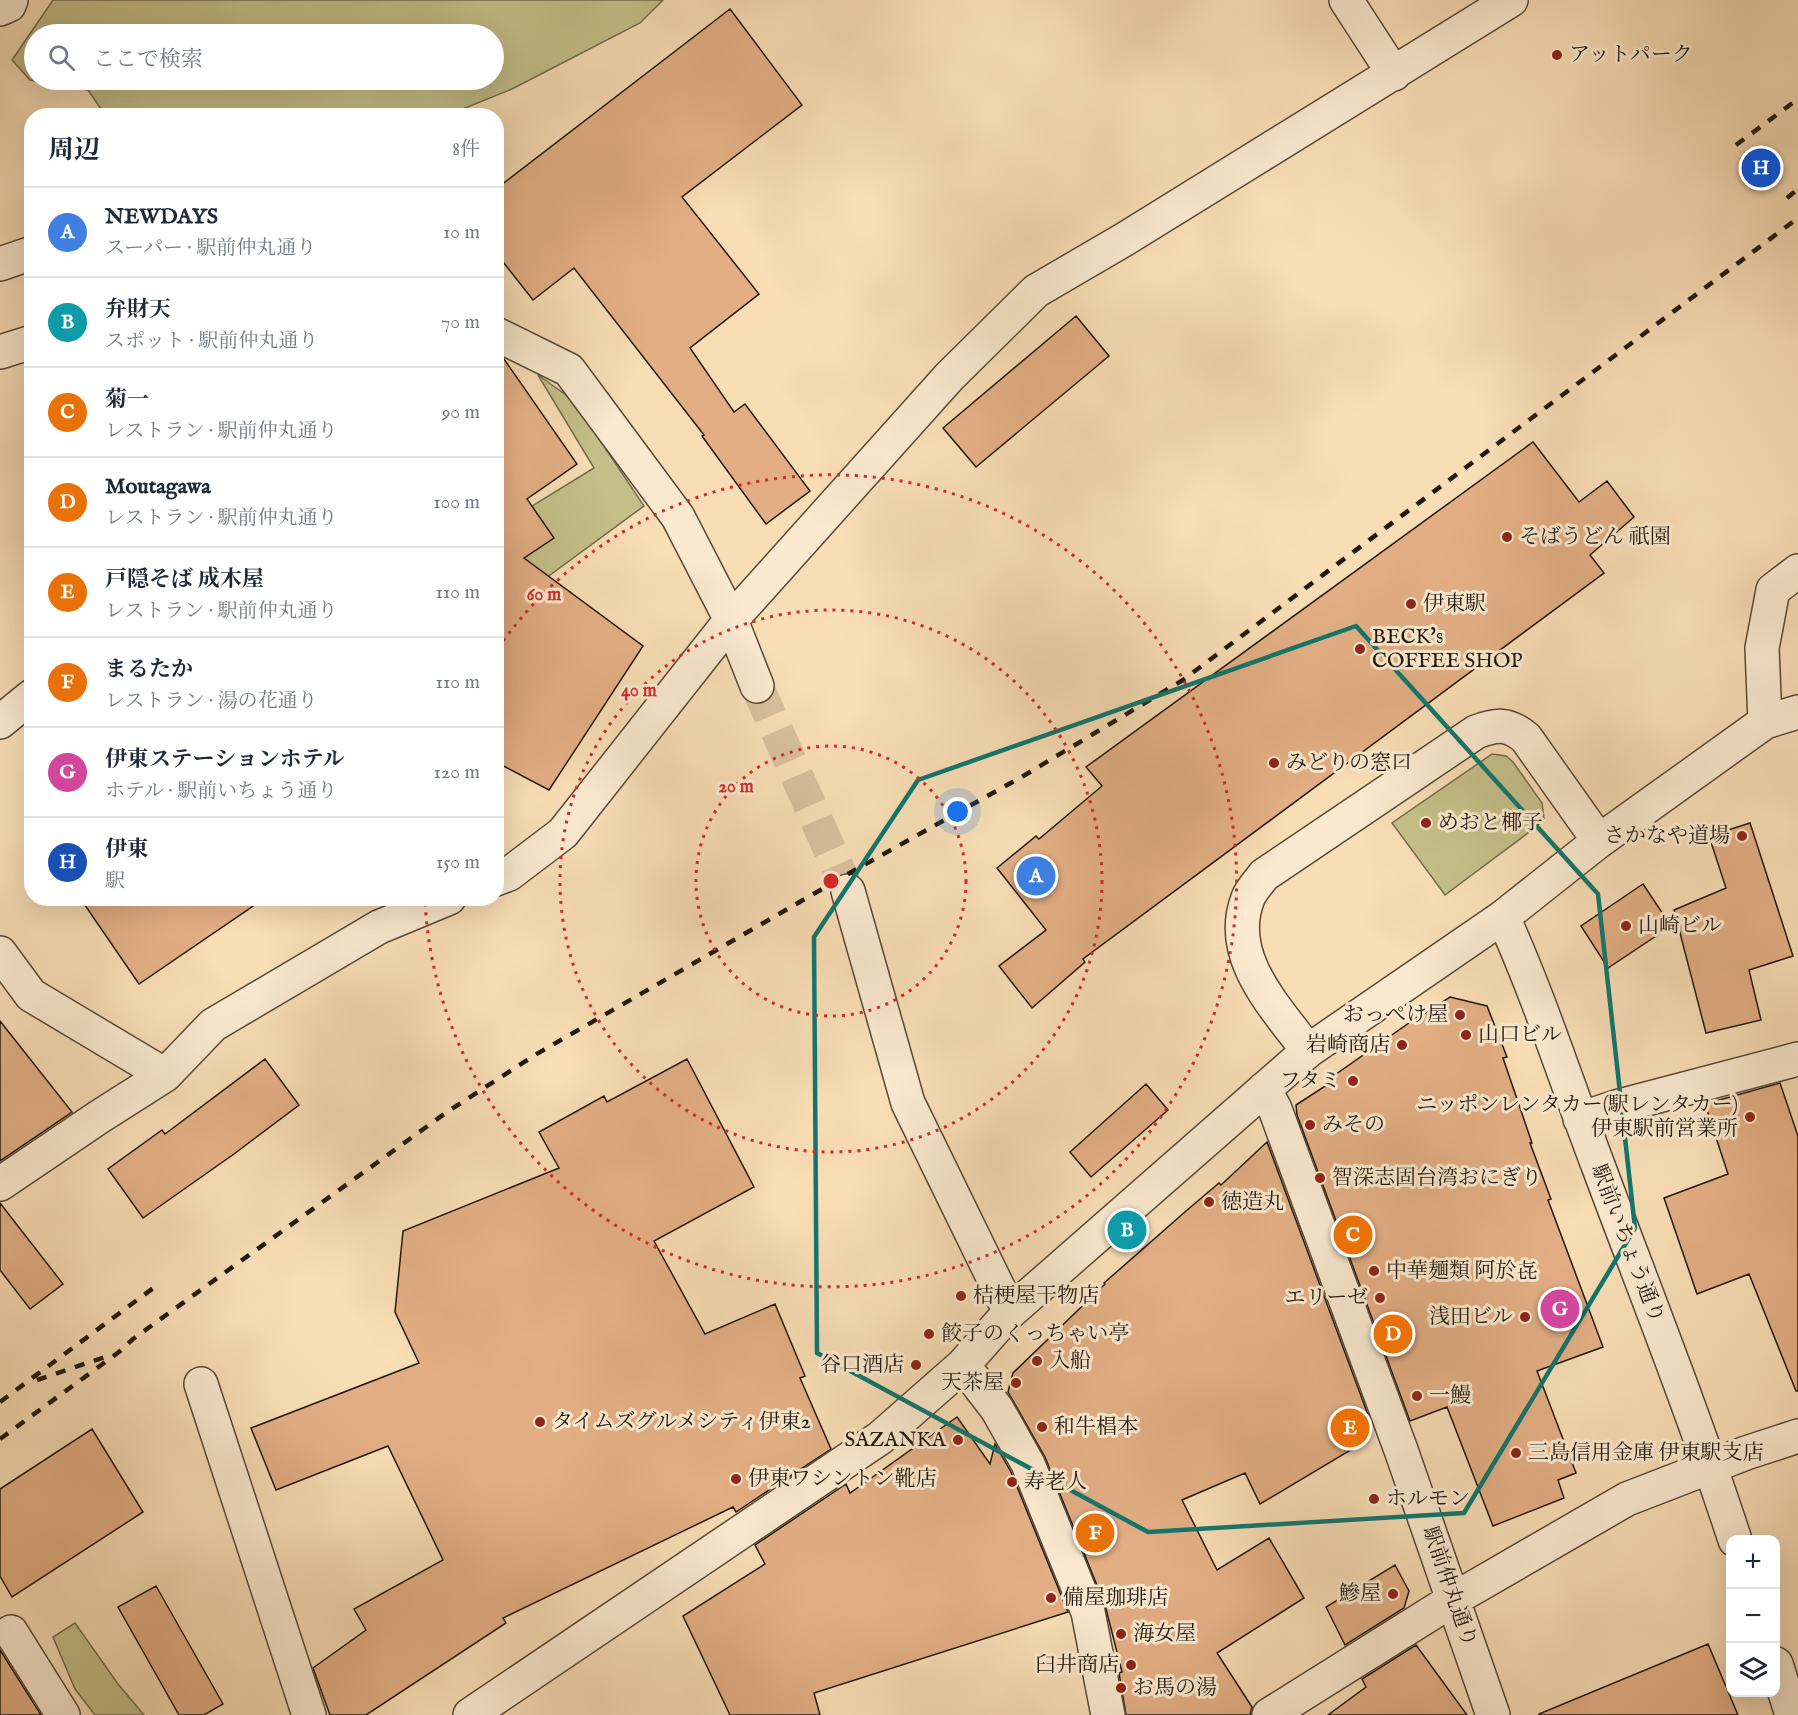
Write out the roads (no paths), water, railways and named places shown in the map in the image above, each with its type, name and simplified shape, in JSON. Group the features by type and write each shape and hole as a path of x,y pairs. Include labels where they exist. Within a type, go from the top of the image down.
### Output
{"street":[{"path":"0,9 9,5 11,0"},
{"path":"1346,0 1394,74"},
{"path":"504,876 563,833 731,620 949,377 1036,291 1135,233 1511,0"},
{"path":"0,264 24,256"},
{"path":"504,338 569,370 678,517 731,620 757,686"},
{"path":"0,352 24,344"},
{"path":"1765,722 1762,648 1773,590 1798,571"},
{"path":"0,722 24,702"},
{"path":"470,1715 880,1438 963,1365 1010,1312 1308,1051 1503,917 1599,841 1765,722 1798,712"},
{"path":"1308,1051 1254,976 1243,945 1243,918 1248,896 1264,875 1476,732 1493,725 1515,729 1526,738 1599,841"},
{"path":"848,891 908,1102 1010,1312"},
{"path":"0,1184 99,1117 165,1076 213,1025 379,927 430,906"},
{"name":"駅前いちょう通り","path":"1503,917 1527,971 1580,1119 1711,1466 1734,1535"},
{"path":"0,953 31,995 165,1076"},
{"path":"1580,1119 1616,1107 1798,1059"},
{"name":"駅前仲丸通り","path":"1264,1089 1280,1120 1390,1419 1493,1715"},
{"path":"963,1365 998,1409 1028,1464 1088,1612 1108,1715"},
{"path":"201,1384 309,1715"},
{"path":"1269,1715 1454,1599 1627,1499 1711,1466 1798,1436"},
{"path":"11,1632 63,1715"},
{"path":"1780,1677 1792,1715"}],"tunnel":[{"path":"757,686 848,891"}],"railway":[{"path":"1736,145 1798,99"},
{"path":"1787,198 1798,189"},
{"path":"0,1439 119,1352 133,1339 447,1112 535,1055 855,870 1025,775 1183,680 1798,218"},
{"path":"0,1402 160,1283"},
{"path":"37,1380 108,1356"}],"place":[{"name":"アットパーク","path":"1557,55"},
{"name":"伊東","path":"1761,168"},
{"name":"そばうどん 祇園","path":"1507,537"},
{"name":"伊東駅","path":"1411,604"},
{"name":"BECK's COFFEE SHOP","path":"1360,649"},
{"name":"みどりの窓口","path":"1274,763"},
{"name":"めおと椰子","path":"1426,823"},
{"name":"さかなや道場","path":"1742,836"},
{"name":"NEWDAYS","path":"1036,876"},
{"name":"山崎ビル","path":"1626,926"},
{"name":"おっぺけ屋","path":"1460,1015"},
{"name":"山口ビル","path":"1466,1035"},
{"name":"岩崎商店","path":"1402,1045"},
{"name":"フタミ","path":"1353,1081"},
{"name":"ニッポンレンタカー(駅レンタカー) 伊東駅前営業所","path":"1750,1117"},
{"name":"みその","path":"1310,1125"},
{"name":"智深志固台湾おにぎり","path":"1320,1178"},
{"name":"徳造丸","path":"1209,1202"},
{"name":"弁財天","path":"1127,1230"},
{"name":"菊一","path":"1353,1235"},
{"name":"中華麺類 阿於㐂","path":"1374,1271"},
{"name":"桔梗屋干物店","path":"961,1296"},
{"name":"エリーゼ","path":"1380,1298"},
{"name":"伊東ステーションホテル","path":"1560,1309"},
{"name":"浅田ビル","path":"1525,1317"},
{"name":"餃子のくっちゃい亭","path":"929,1334"},
{"name":"Moutagawa","path":"1393,1334"},
{"name":"入船","path":"1037,1361"},
{"name":"谷口酒店","path":"916,1365"},
{"name":"天茶屋","path":"1016,1383"},
{"name":"一鰻","path":"1417,1396"},
{"name":"タイムズグルメシティ伊東2","path":"540,1422"},
{"name":"和牛椙本","path":"1042,1427"},
{"name":"戸隠そば 成木屋","path":"1350,1428"},
{"name":"SAZANKA","path":"958,1440"},
{"name":"三島信用金庫 伊東駅支店","path":"1516,1453"},
{"name":"伊東ワシントン靴店","path":"736,1479"},
{"name":"寿老人","path":"1012,1482"},
{"name":"ホルモン","path":"1374,1499"},
{"name":"まるたか","path":"1095,1533"},
{"name":"鰺屋","path":"1393,1594"},
{"name":"備屋珈琲店","path":"1051,1598"},
{"name":"海女屋","path":"1121,1634"},
{"name":"臼井商店","path":"1131,1665"},
{"name":"お馬の湯","path":"1121,1688"}]}
